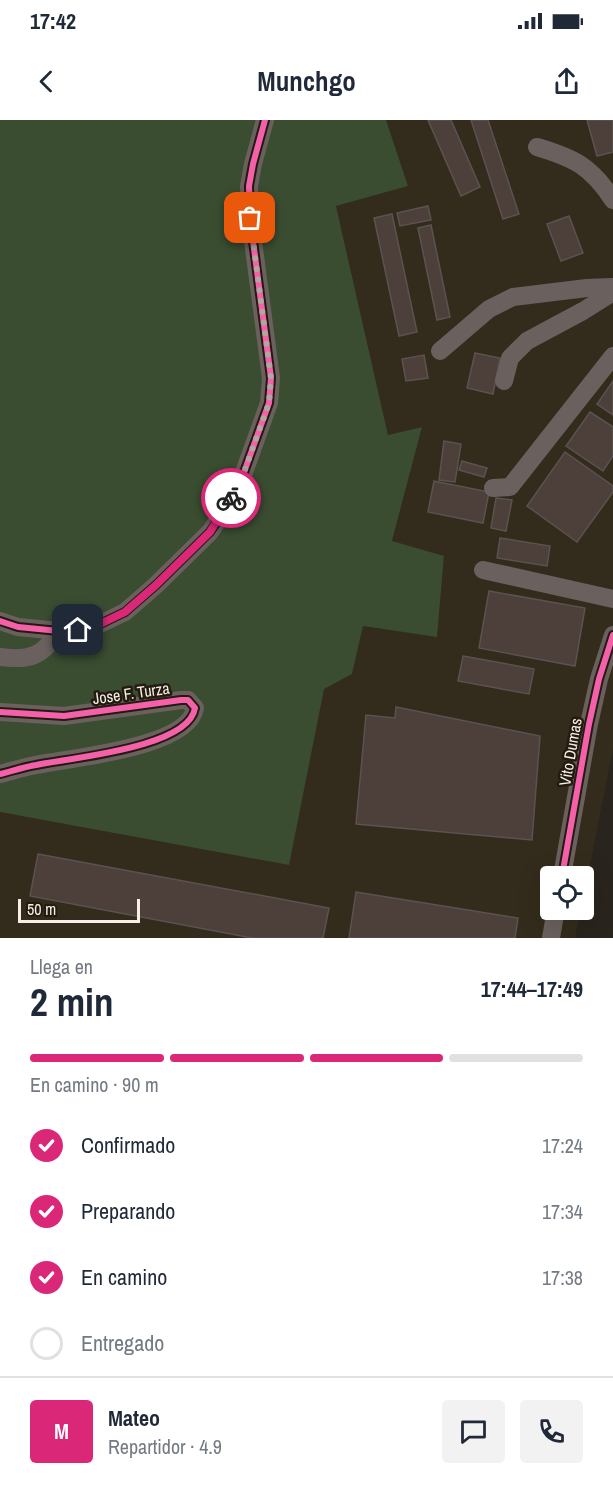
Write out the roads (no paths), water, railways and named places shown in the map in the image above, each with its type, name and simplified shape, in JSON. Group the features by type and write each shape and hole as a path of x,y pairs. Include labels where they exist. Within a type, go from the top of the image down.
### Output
{"street":[{"path":"0,621 18,627 59,631 78,630 98,625 125,612 210,532 229,504 243,475 269,403 271,378 250,218 249,186 265,120"},
{"path":"537,147 563,154 583,165 604,186 613,200"},
{"path":"440,351 489,309 513,297 613,287"},
{"path":"504,381 510,358 527,341 613,292"},
{"path":"493,488 510,487 613,356"},
{"path":"483,570 613,599"},
{"path":"0,657 26,658 41,652 59,631"},
{"name":"Vito Dumas","path":"564,866 589,724 599,679 613,635"},
{"name":"Jose F. Turza","path":"0,712 64,716 181,700 188,700 195,708 189,722 161,739 116,752 36,765 0,774"},
{"path":"551,938 554,920"}]}
